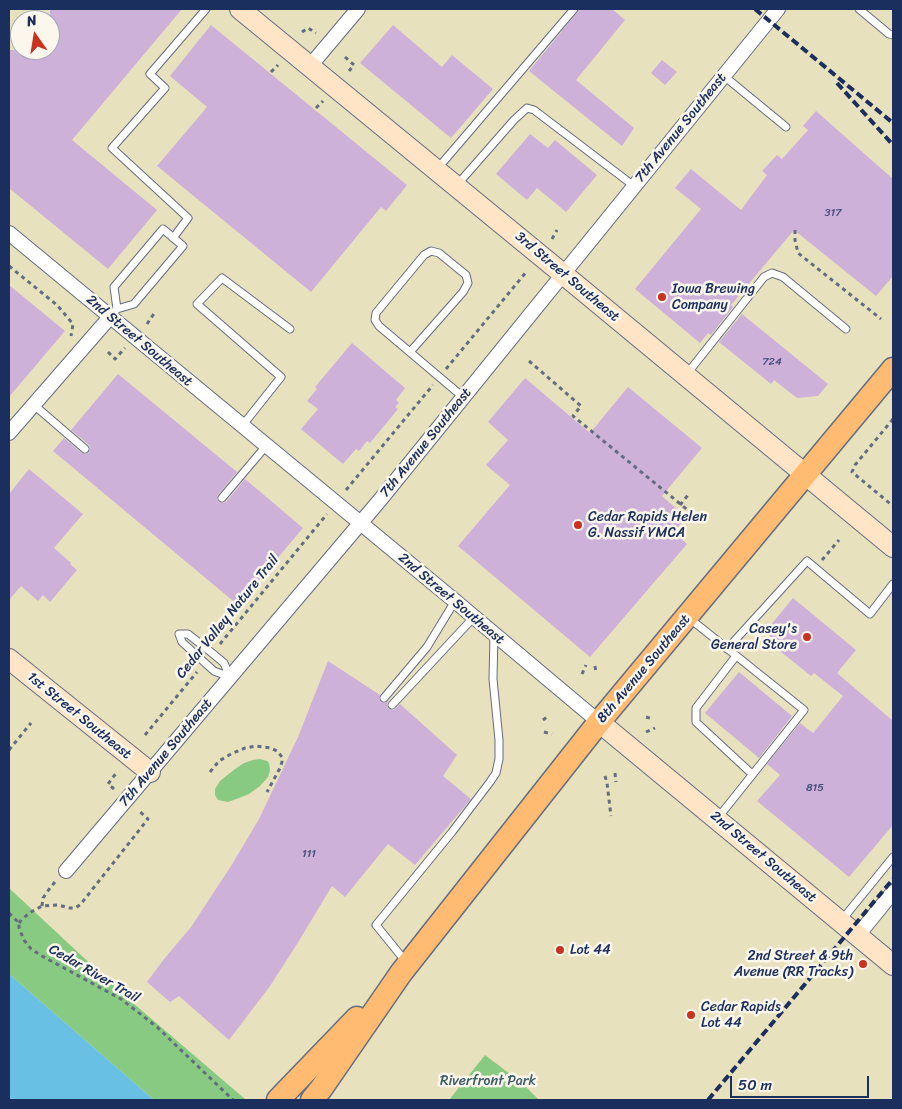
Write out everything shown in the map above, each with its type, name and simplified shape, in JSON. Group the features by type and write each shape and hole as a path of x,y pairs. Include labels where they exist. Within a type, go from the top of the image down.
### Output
{"main road":[{"name":"8th Avenue Southeast","path":"316,1095 404,969 599,722 893,369"},
{"name":"8th Avenue Southeast","path":"278,1100 404,969"}],"street":[{"name":"3rd Street Southeast","path":"240,9 893,547"},
{"path":"310,66 358,9"},
{"name":"7th Avenue Southeast","path":"66,871 380,500 778,9"},
{"name":"2nd Street Southeast","path":"9,233 114,313 242,426 893,965"},
{"path":"9,433 114,313"},
{"name":"1st Street Southeast","path":"9,659 150,772"},
{"path":"858,935 893,892"}],"lane":[{"path":"173,238 188,218 112,148 164,88 150,74 206,9"},
{"path":"437,170 574,9"},
{"path":"859,9 893,36"},
{"path":"724,76 786,127"},
{"path":"456,186 514,120 527,108 534,110 634,186"},
{"path":"163,229 183,246 134,304 114,313 114,287 163,229"},
{"path":"410,352 463,292 468,283 466,275 439,253 431,251 424,256 376,313 376,320 379,326 463,397"},
{"path":"685,375 764,277 772,273 783,276 846,329"},
{"path":"242,426 281,377 197,304 222,278 290,329"},
{"path":"34,404 85,449"},
{"path":"222,498 266,446"},
{"path":"727,649 807,561 870,614 893,584"},
{"path":"384,698 427,647 455,601"},
{"path":"687,616 804,710 716,819"},
{"path":"392,705 474,618"},
{"path":"179,634 188,634 224,663 230,677 214,671 182,642 179,634"},
{"path":"404,969 376,925 452,832 496,773 499,759 499,740 493,679 494,634"},
{"path":"736,656 696,708 696,722 752,774"},
{"path":"841,922 893,857"}],"path":[{"path":"302,32 308,28 316,33"},
{"path":"345,57 354,65 349,71"},
{"path":"271,72 278,65"},
{"path":"316,108 323,101"},
{"path":"552,239 556,230"},
{"path":"795,230 798,253 881,319"},
{"path":"9,266 57,305 79,329"},
{"path":"147,324 155,312"},
{"path":"70,340 73,324"},
{"path":"108,352 115,359 125,347"},
{"path":"529,361 581,406 573,416 695,516"},
{"path":"893,419 852,472 893,506"},
{"path":"680,504 688,495"},
{"name":"Cedar Valley Nature Trail","path":"212,653 328,513"},
{"path":"816,567 839,540"},
{"name":"Cedar Valley Nature Trail","path":"145,735 205,662"},
{"path":"582,674 586,666"},
{"path":"595,666 596,673"},
{"path":"543,720 547,717"},
{"path":"646,717 654,719"},
{"path":"9,750 31,723"},
{"path":"646,732 655,728"},
{"path":"544,732 552,734"},
{"path":"210,772 219,761 245,748 256,746 271,748 282,757 282,762 268,792"},
{"path":"117,772 108,784 117,791"},
{"path":"615,773 616,782"},
{"path":"605,776 611,816"},
{"path":"19,923 31,912 42,906 58,905 75,908 80,905 148,819 138,810"},
{"path":"42,906 50,888 66,871"},
{"name":"Cedar River Trail","path":"9,913 19,923 24,940 31,948 42,956 121,999 157,1027 233,1100"}],"green space":[{"path":"260,759 269,763 270,770 268,777 260,786 249,794 228,802 218,800 215,795 215,789 220,781 244,763"},
{"path":"9,888 126,997 248,1100 154,1100 9,974"},
{"name":"Riverfront Park","path":"485,1055 522,1083 539,1100 449,1100"}],"water":[{"path":"9,974 154,1100 9,1100"}],"building":[{"path":"182,9 72,140 157,210 108,269 9,188 9,50 10,60 60,60 60,10 50,10"},
{"path":"580,9 612,9 625,20 576,80 634,128 622,146 529,71"},
{"path":"211,25 407,185 386,211 381,207 311,292 157,166 207,107 170,76"},
{"path":"393,25 442,67 452,55 493,89 451,138 360,63"},
{"path":"662,60 677,72 665,85 651,73"},
{"path":"816,111 893,179 893,276 876,296 794,230 731,305 733,307 711,335 708,333 700,343 635,289 701,209 675,188 691,169 741,210 767,175 762,171 777,155 782,159 808,130 803,126"},
{"path":"530,134 548,148 555,140 597,175 566,212 537,188 527,200 496,174"},
{"path":"9,285 65,331 9,397"},
{"path":"742,314 828,384 818,396 797,398 774,380 771,384 719,342"},
{"path":"352,343 405,388 396,400 399,403 395,407 398,409 370,443 367,441 359,451 356,449 343,464 301,429 318,409 307,401 317,389 315,387"},
{"path":"118,374 237,472 218,495 217,499 219,502 226,502 245,479 303,528 238,605 53,451 64,438 82,453 86,454 89,452 89,445 71,430"},
{"name":"Cedar Rapids Helen G. Nassif YMCA","path":"525,378 590,433 628,387 702,448 662,496 686,517 674,532 687,544 590,657 458,546 510,485 486,465 508,440 488,422"},
{"path":"29,469 83,514 54,548 77,570 50,602 43,595 38,601 21,586 9,600 9,494"},
{"path":"793,598 856,650 837,673 893,721 893,825 849,877 757,801 780,775 767,764 800,723 813,733 843,696 814,673 811,676 775,647 779,643 765,632"},
{"path":"328,661 380,695 379,699 381,702 385,703 388,701 387,706 389,709 394,710 400,704 457,755 443,776 471,799 415,865 388,844 345,897 332,886 270,986 229,1040 179,996 170,1002 147,982 191,927 259,819 298,737"},
{"path":"739,672 792,716 759,758 705,713"}],"railway":[{"path":"755,9 893,123"},
{"path":"837,83 893,145"},
{"path":"708,1100 893,879"}],"place":[{"name":"Iowa Brewing Company","path":"662,297"},
{"name":"Cedar Rapids Helen G. Nassif YMCA","path":"578,525"},
{"name":"Casey's General Store","path":"807,637"},
{"name":"Lot 44","path":"560,950"},
{"name":"2nd Street & 9th Avenue (RR Tracks)","path":"863,964"},
{"name":"Cedar Rapids Lot 44","path":"691,1015"}]}
